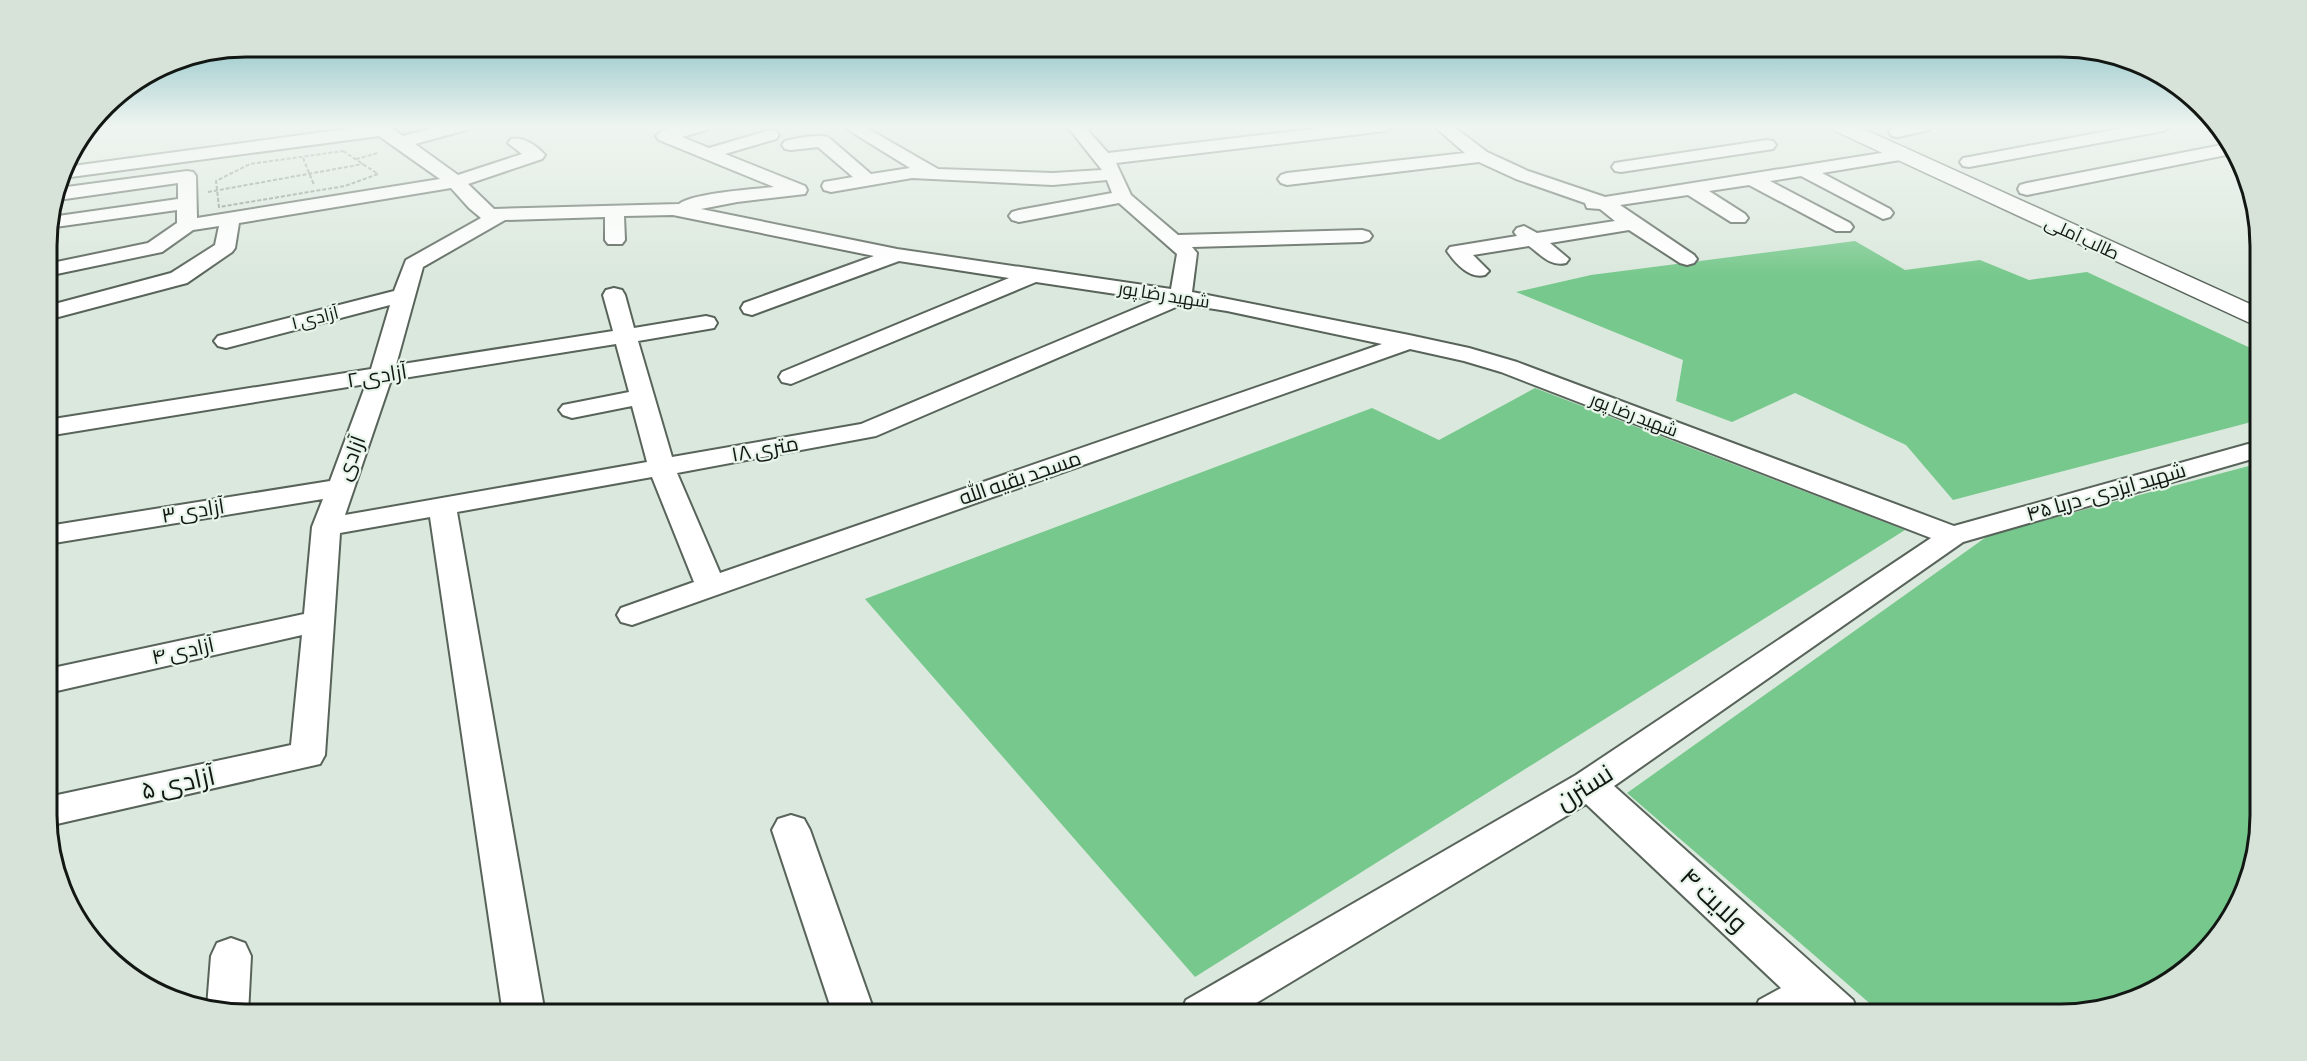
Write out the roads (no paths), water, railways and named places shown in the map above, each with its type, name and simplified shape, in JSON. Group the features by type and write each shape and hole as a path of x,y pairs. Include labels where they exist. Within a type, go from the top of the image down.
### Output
{"main road":[{"name":"طالب آملی","path":"1945,176 2250,314"},
{"name":"طالب آملی","path":"1998,176 2059,203"}],"street":[{"path":"64,193 187,176 187,225"},
{"path":"447,176 483,212 499,216"},
{"path":"57,268 155,248 187,225 224,213 322,205 456,182 475,176"},
{"path":"673,209 737,196 801,190 763,176"},
{"path":"862,176 867,180"},
{"path":"831,186 896,176"},
{"path":"970,176 1053,179 1068,176"},
{"path":"1113,176 1123,197 1187,253 1181,297"},
{"path":"1287,179 1316,176"},
{"path":"1523,176 1597,204 1687,259"},
{"path":"1734,176 1843,228"},
{"path":"1597,204 1770,176"},
{"path":"1813,176 1883,213"},
{"path":"2027,189 2095,176"},
{"path":"1692,189 1738,218"},
{"path":"1019,216 1123,197"},
{"path":"59,221 187,199"},
{"name":"شهید رضا پور","path":"499,216 673,209 897,255 1227,304 1469,355 1509,367 1953,536"},
{"path":"614,210 615,240"},
{"path":"57,310 179,278 225,248 224,213"},
{"name":"آزادی","path":"308,755 326,527 373,402 413,264 499,216"},
{"path":"1478,272 1456,251 1525,233 1632,224"},
{"path":"1525,233 1559,259"},
{"path":"1173,241 1362,236"},
{"path":"752,308 897,255"},
{"path":"791,377 1035,275"},
{"name":"آزادی ۱","path":"226,341 404,295"},
{"path":"614,295 662,468 711,587"},
{"name":"۱۸ متری","path":"326,527 867,431 1181,297"},
{"name":"آزادی ۲","path":"57,426 706,323"},
{"path":"529,326 530,351"},
{"name":"مسجد بقیه الله","path":"632,615 1409,342"},
{"path":"572,410 643,398"},
{"name":"شهید ایزدی- دریا ۴۵","path":"1953,536 2250,452"},
{"name":"آزادی ۳","path":"57,534 339,488"},
{"path":"442,507 522,1004"},
{"name":"نسترن","path":"1218,1004 1589,785 1953,536"},
{"name":"آزادی ۴","path":"57,679 318,621"},
{"name":"آزادی ۵","path":"57,810 308,755"},
{"name":"ولایت ۴","path":"1589,785 1826,1003"},
{"path":"792,830 851,1004"},
{"path":"228,1003 231,956"}]}
